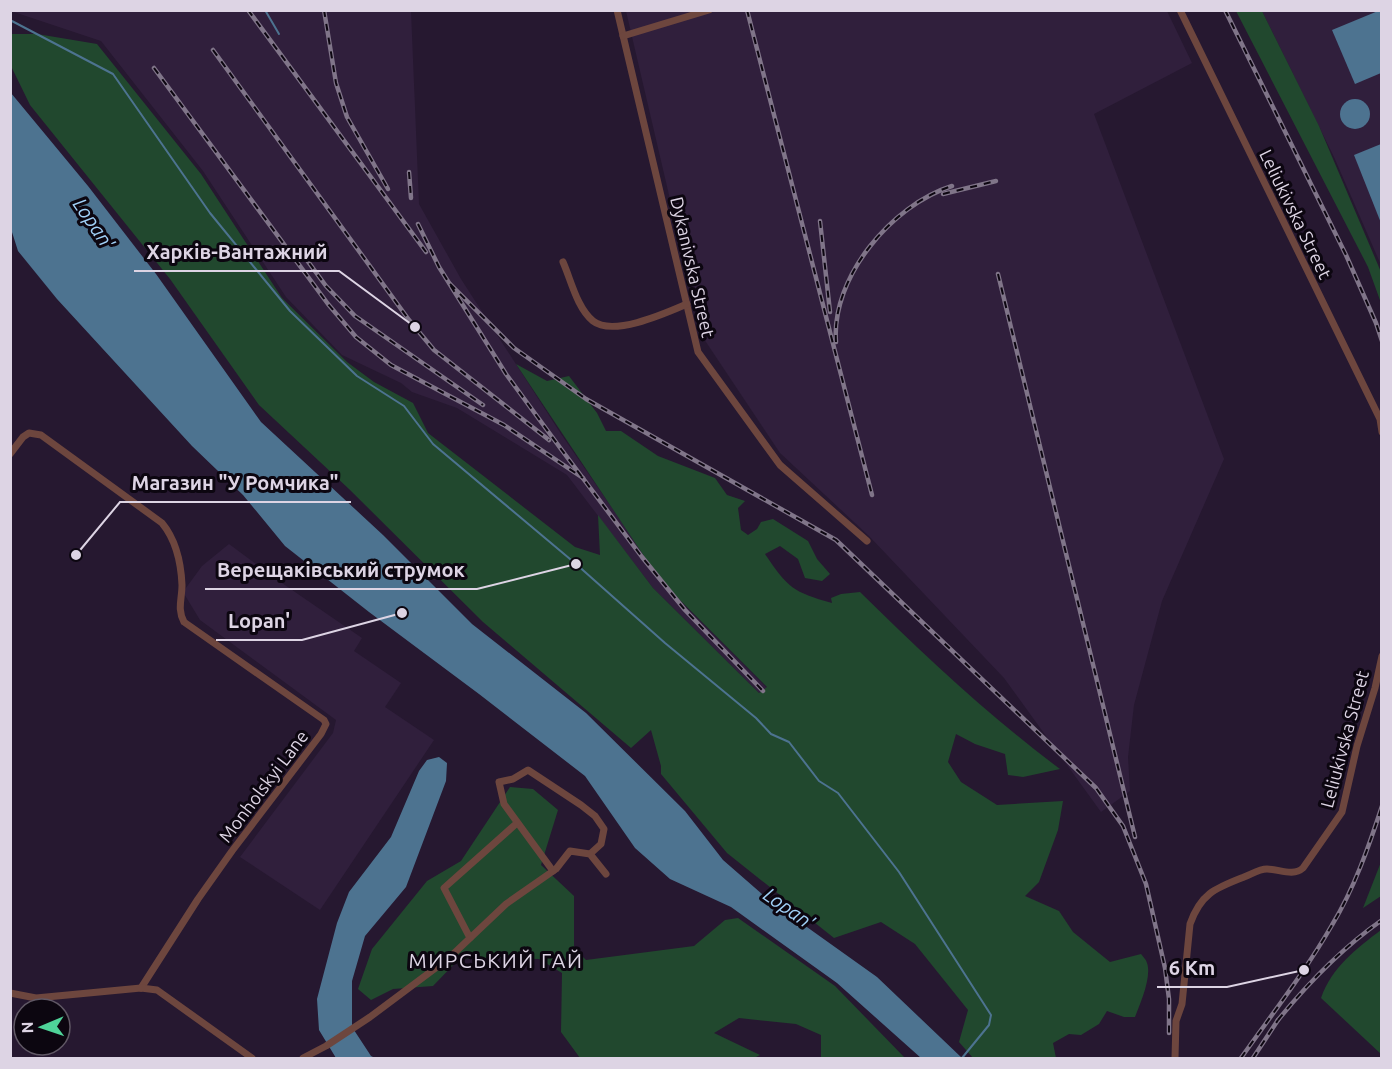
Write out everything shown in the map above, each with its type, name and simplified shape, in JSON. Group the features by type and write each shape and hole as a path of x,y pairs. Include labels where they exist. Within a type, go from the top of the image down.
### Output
{"street":[{"name":"Dykanivska Street","path":"617,10 698,352 780,465 867,540"},
{"path":"623,36 709,10"},
{"name":"Leliukivska Street","path":"1180,10 1380,419 1382,432"},
{"path":"563,262 584,310 594,322 606,327 657,316 687,304"},
{"name":"Monholskyi Lane","path":"10,454 29,433 41,435 162,523 172,535 177,549 182,586 180,615 184,622 324,720 326,724 321,734 225,861 141,988"},
{"name":"Leliukivska Street","path":"1175,1059 1176,1021 1182,1004 1190,924 1194,913 1200,903 1224,883 1264,869 1293,873 1303,868 1342,813 1382,656"},
{"path":"553,872 504,804 499,782 513,779 528,770 595,816 604,829 601,844 590,854"},
{"path":"470,938 444,888 517,824"},
{"path":"303,1059 370,1017 449,958 506,904 553,872 570,851 590,854 606,874"},
{"path":"10,993 36,999 141,988 157,990 252,1059"}],"shaded area":[{"path":"11,11 411,11 419,204 461,279 561,434 668,589 767,688 759,693 653,588 567,475 457,408 412,392 401,383 342,355 286,297 203,171 101,41"},
{"path":"626,11 1167,11 1192,63 1094,114 1224,459 1162,601 1134,705 1128,757 1130,791 1101,812 1004,678 869,536 780,453 702,336"},
{"path":"1262,11 1381,11 1381,265 1334,157"},
{"path":"229,544 362,638 354,651 401,683 385,707 434,740 320,910 240,857 333,733 336,720 200,620 183,592 202,566"}],"green space":[{"path":"1236,11 1262,11 1319,126 1381,272 1381,303 1368,267"},
{"path":"11,34 37,34 97,44 201,174 282,298 347,362 374,382 413,403 428,433 575,547 600,555 598,515 653,588 759,693 767,687 660,580 516,364 547,381 569,376 597,413 606,431 621,431 658,456 715,478 727,495 745,501 738,508 741,530 748,535 757,529 761,522 773,519 808,541 817,559 830,574 822,581 805,578 798,559 780,546 765,554 786,582 800,592 832,603 831,598 841,594 860,592 957,684 1060,769 1023,777 1008,775 1005,754 975,744 956,734 948,762 961,782 997,805 1063,801 1058,830 1039,882 1025,896 1059,911 1073,932 1110,962 1141,954 1147,963 1148,976 1135,1017 1124,1017 1107,1011 1099,1024 1081,1035 1069,1034 1053,1043 1056,1058 973,1058 959,1042 968,1010 915,944 881,922 834,938 727,853 661,774 651,730 631,748 483,622 349,489 259,405 170,279 30,105 11,66"},
{"path":"510,787 533,789 558,810 541,865 574,896 574,948 586,960 694,946 725,920 738,918 835,986 905,1058 821,1058 821,1035 796,1024 739,1018 714,1033 760,1055 754,1058 580,1058 561,1032 562,973 539,959 459,959 433,986 393,989 371,1000 358,989 372,949 427,881 461,861"},
{"path":"1381,862 1381,896 1363,908"},
{"path":"1381,930 1381,1054 1321,998 1325,987 1338,968"}],"water":[{"path":"1381,11 1381,73 1355,84 1332,30"},
{"path":"11,93 88,186 156,274 261,422 383,535 472,624 586,713 685,811 723,860 769,900 877,977 962,1058 921,1058 837,983 731,907 670,879 635,848 585,776 285,546 243,495 192,446 57,299 18,251 11,229"},
{"path":"1355,99 1366,103 1370,114 1366,125 1355,129 1344,125 1340,114 1344,103"},
{"path":"1381,144 1381,223 1354,155"},
{"path":"439,757 447,763 446,781 406,887 365,936 352,981 352,1027 371,1056 375,1058 336,1058 319,1030 317,999 337,923 349,892 391,837 419,771 427,760"}],"waterway":[{"path":"265,10 279,34"},
{"path":"10,20 113,74 210,213 290,311 357,376 404,406 433,444 756,718 771,734 789,742 819,781 838,793 899,872 991,1015 989,1025 962,1058"}],"railway":[{"path":"248,10 426,252"},
{"path":"324,10 336,83 347,117 388,189"},
{"path":"747,10 872,495"},
{"path":"1225,10 1346,255 1382,341"},
{"path":"213,50 409,320 434,350 549,440"},
{"path":"154,68 328,304 356,337 391,365 504,425 583,478"},
{"path":"409,172 411,198"},
{"path":"943,194 996,181"},
{"path":"836,342 837,317 844,293 855,269 870,247 908,209 930,195 952,186"},
{"path":"820,221 830,312"},
{"path":"418,224 439,267 506,374 561,449 685,610 763,691"},
{"path":"301,252 326,286 355,316 483,405"},
{"path":"998,274 1135,837"},
{"path":"450,284 514,348 586,399 836,540 1096,788 1123,826 1146,884 1165,968 1169,999 1169,1033"},
{"path":"1241,1058 1300,976 1340,911 1360,867 1382,806"},
{"path":"1278,1020 1327,966 1382,920"},
{"path":"1253,1058 1278,1020"}],"place":[{"name":"Харків-Вантажний","path":"415,327"},
{"name":"Магазин \"У Ромчика\"","path":"76,555"},
{"name":"Верещаківський струмок","path":"576,564"},
{"name":"Lopan'","path":"402,613"},
{"name":"6 Km","path":"1304,970"}],"district":[{"name":"МИРСЬКИЙ ГАЙ","path":"496,960"}]}
